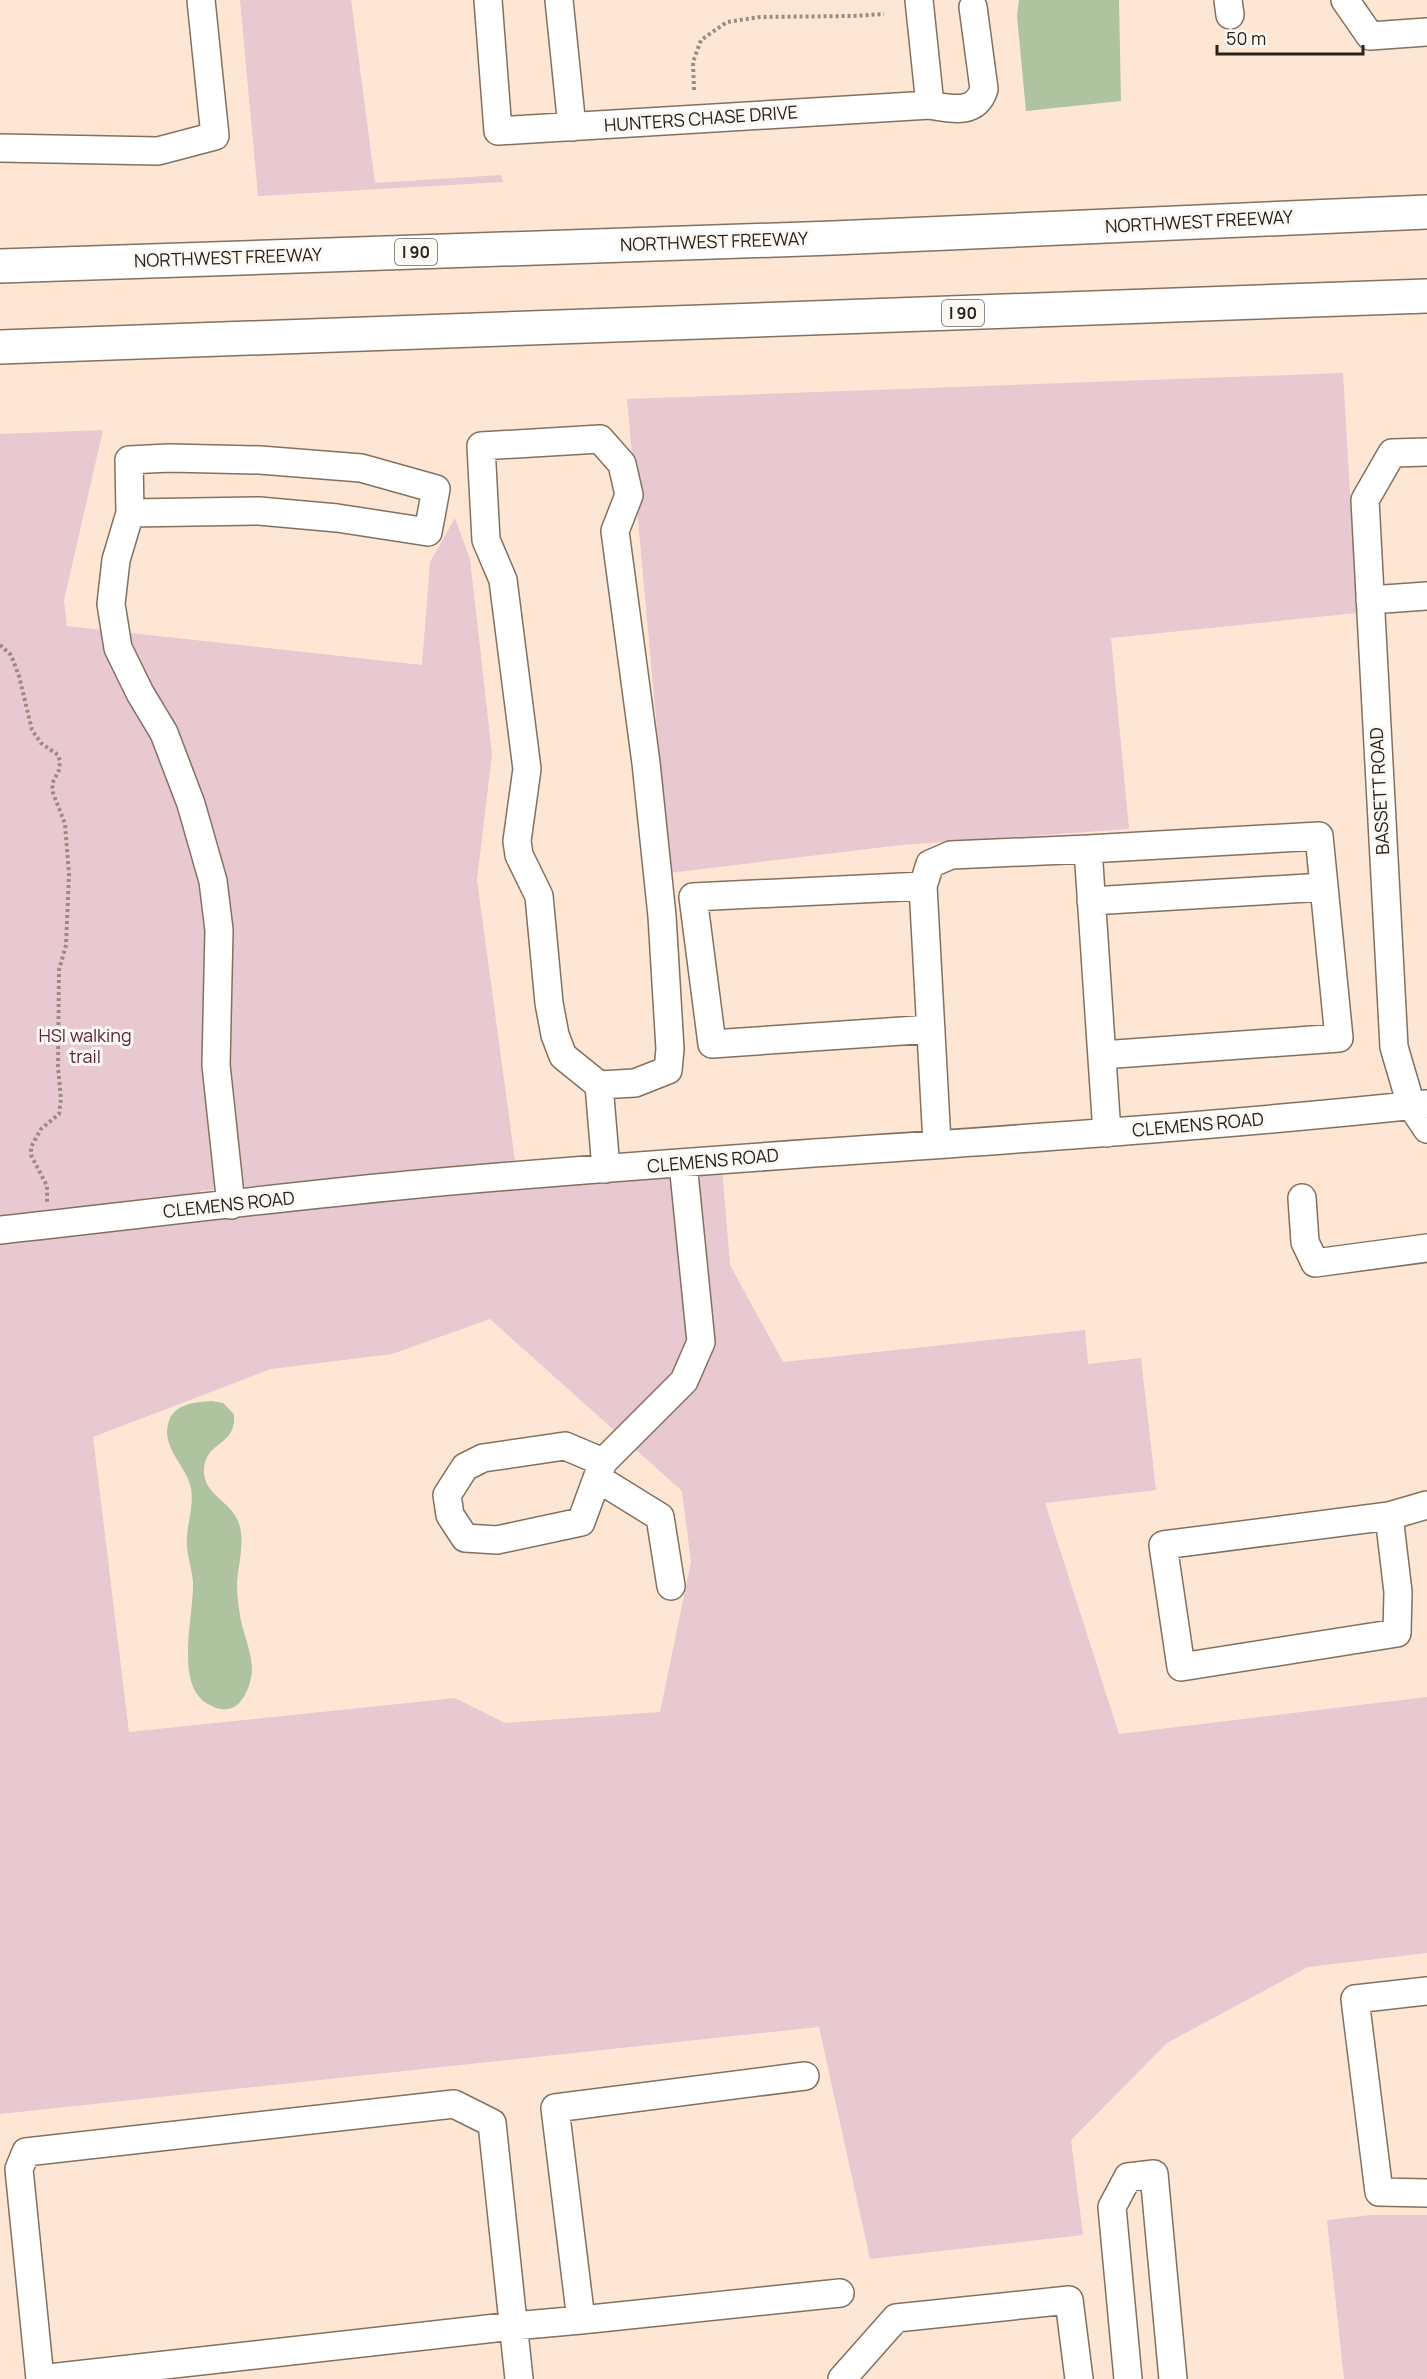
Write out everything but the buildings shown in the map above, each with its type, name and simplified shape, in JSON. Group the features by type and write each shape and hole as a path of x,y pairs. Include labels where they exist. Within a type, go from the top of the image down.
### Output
{"highway":[{"name":"NORTHWEST FREEWAY","path":"0,266 833,238 1427,212"},
{"name":"I 90","path":"0,347 1427,296"}],"street":[{"path":"0,148 159,151 215,136 201,0"},
{"name":"HUNTERS CHASE DRIVE","path":"488,0 498,131 930,105 949,109 973,106 980,101 984,89 973,7"},
{"path":"559,0 572,127"},
{"path":"919,0 930,105"},
{"path":"1345,0 1370,36 1427,32"},
{"path":"599,1085 635,1083 668,1070 670,1049 662,916 646,763 615,531 629,495 622,464 600,439 482,446 486,540 503,580 527,769 518,841 519,855 539,896 549,1003 555,1035 563,1056 599,1085 606,1169"},
{"name":"BASSETT ROAD","path":"1427,452 1392,453 1365,500 1394,1047 1419,1104 1427,1129"},
{"path":"130,513 259,511 337,518 428,532 436,489 361,468 260,460 129,460 130,513 116,560 111,604 118,648 140,693 164,733 191,804 213,881 219,930 216,1065 231,1205"},
{"path":"1370,600 1427,596"},
{"path":"938,1143 922,886 930,864 951,855 1319,836 1339,1038 1102,1055"},
{"path":"1088,849 1107,1133"},
{"path":"922,886 693,897 712,1044 931,1029"},
{"path":"1091,901 1324,887"},
{"name":"CLEMENS ROAD","path":"0,1230 408,1185 938,1143 1107,1133 1419,1104"},
{"path":"671,1586 660,1517 600,1470 566,1446 483,1458 465,1467 447,1495 450,1515 465,1538 497,1540 581,1522 600,1470 684,1381 701,1342 683,1163"},
{"path":"1302,1198 1305,1242 1315,1263 1427,1248"},
{"path":"1389,1516 1398,1592 1397,1633 1181,1667 1162,1545 1389,1516 1427,1505"},
{"path":"1427,1991 1355,1999 1379,2192 1427,2193"},
{"path":"580,2320 555,2108 806,2076"},
{"path":"519,2379 514,2326 492,2123 454,2104 26,2152 19,2169 40,2379 514,2326 840,2293"},
{"path":"1128,2379 1112,2207 1128,2177 1154,2174 1173,2379"},
{"path":"842,2379 896,2318 1069,2300 1079,2379"}],"path":[{"path":"694,90 693,62 701,40 727,22 760,17 884,14"},
{"path":"0,645 11,655 15,665 32,730 41,743 58,755 60,762 52,784 53,793 65,824 69,874 66,945 59,970 58,1067 61,1099 58,1114 41,1129 31,1147 31,1155 47,1186 47,1203"}],"green space":[{"path":"240,0 351,0 375,183 501,175 503,182 258,196"},
{"path":"1343,373 1357,613 1111,638 1129,829 901,845 670,873 627,399"},
{"name":"HSI walking trail","path":"103,430 64,600 67,626 422,665 430,562 455,518 470,559 492,754 477,880 515,1161 200,1191 203,1208 0,1217 0,434"},
{"path":"722,1166 730,1265 783,1362 1085,1330 1088,1364 1141,1358 1156,1490 1045,1503 1119,1734 1427,1697 1427,1953 1308,1967 1167,2043 1071,2140 1083,2235 870,2259 819,2027 0,2114 0,1244 478,1190","holes":["490,1319 682,1491 691,1562 660,1712 505,1723 455,1698 129,1732 93,1437 271,1369 392,1354"]},
{"path":"1371,2215 1427,2215 1427,2379 1344,2379 1327,2220"}],"shaded area":[{"path":"1019,0 1119,0 1121,101 1026,111 1017,16"},
{"path":"211,1401 223,1403 234,1414 234,1425 231,1432 210,1453 204,1470 208,1485 234,1514 240,1529 238,1598 241,1621 252,1664 251,1678 245,1696 236,1706 226,1709 210,1705 199,1696 192,1683 188,1650 193,1582 187,1538 192,1496 188,1479 172,1452 167,1437 169,1421 176,1411 186,1405"}]}
